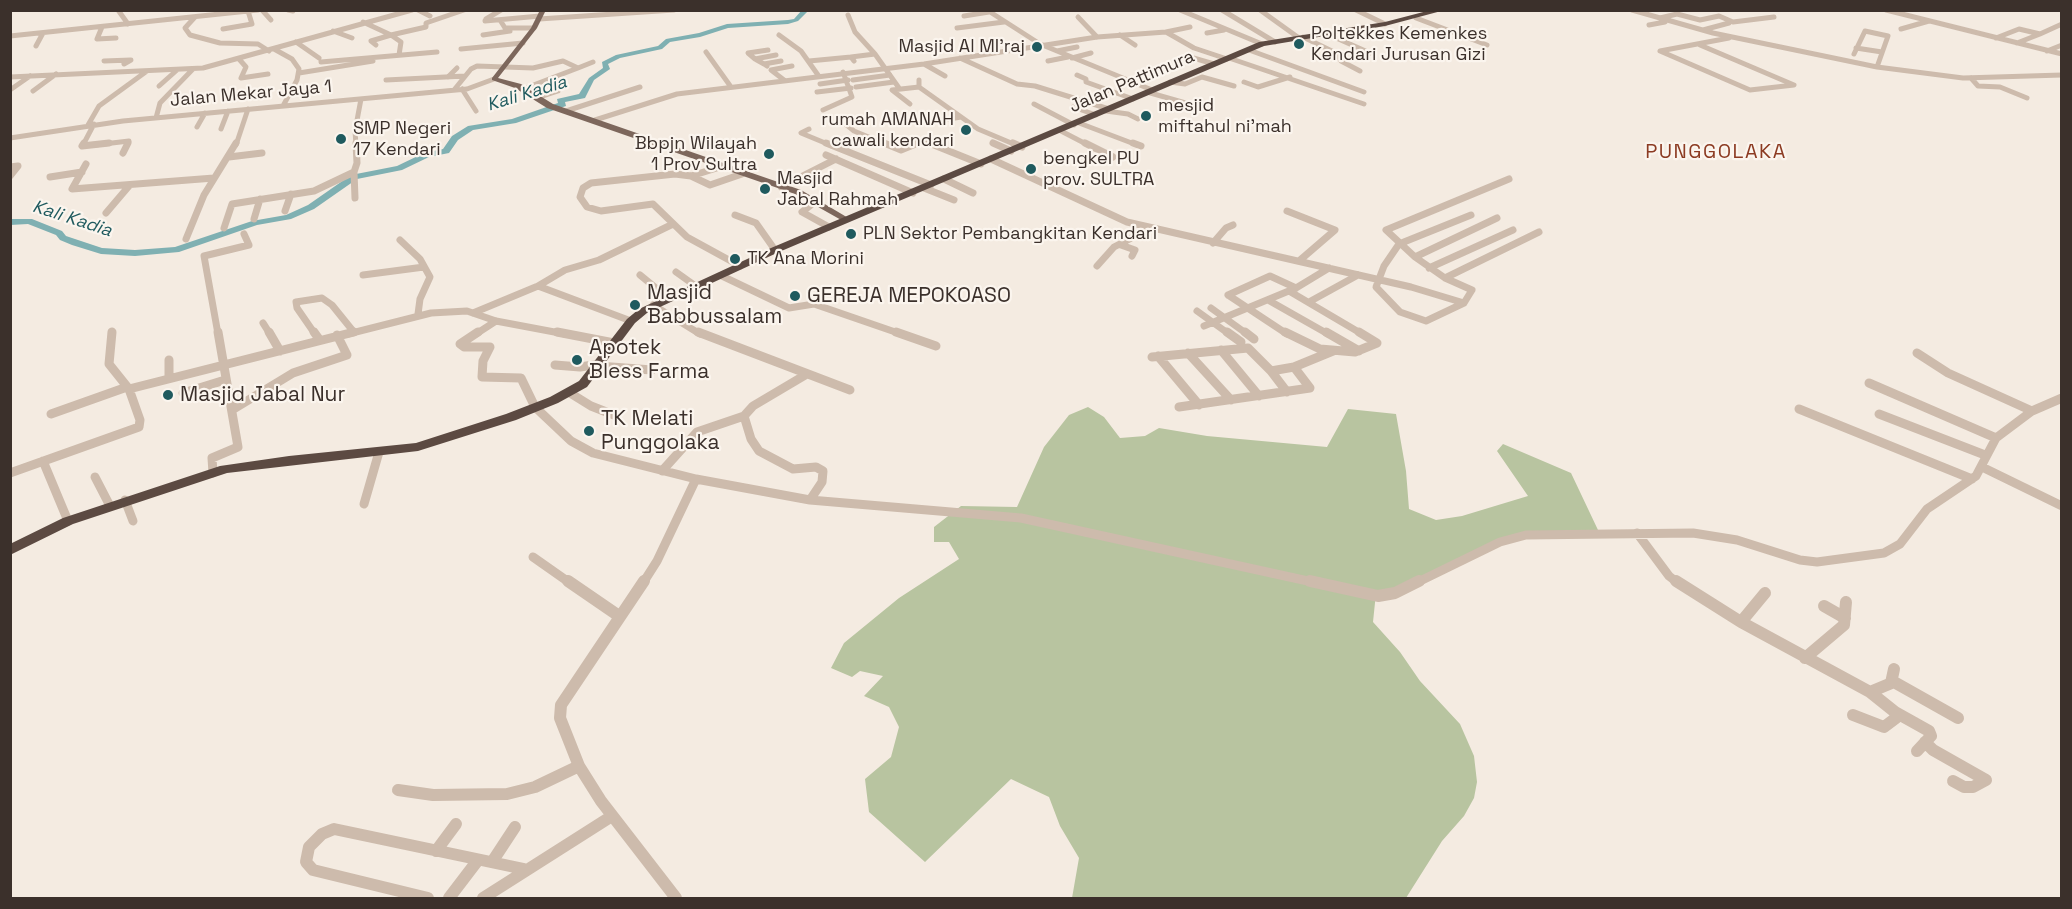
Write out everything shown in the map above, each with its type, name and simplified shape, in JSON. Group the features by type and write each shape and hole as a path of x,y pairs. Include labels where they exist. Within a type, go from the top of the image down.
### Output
{"highway":[{"name":"Jalan Pattimura","path":"10,550 68,521 125,500 213,473 258,464 379,452 436,443 535,407 570,393 589,379 631,321 653,305 846,219 1262,45 1386,24 1415,14 1426,15 1442,11"}],"main road":[{"path":"541,15 523,43 494,79 523,89 554,107 781,187 816,201 846,219"}],"street":[{"path":"118,10 128,24"},
{"path":"10,36 260,10 272,20"},
{"path":"288,10 293,11"},
{"path":"10,77 193,69 269,52 334,30 412,10"},
{"path":"418,10 430,16"},
{"path":"433,34 426,27 428,26 426,23 464,10"},
{"path":"501,10 485,21 541,15 674,10"},
{"path":"1180,10 1262,45"},
{"path":"1222,10 1275,42"},
{"path":"1260,10 1301,37 1336,53 1341,61 1360,71"},
{"path":"1356,10 1386,24"},
{"path":"1632,10 1658,18 1669,18"},
{"path":"1641,14 1654,10 1701,30 1877,67 1971,78 2061,75"},
{"path":"1886,10 2061,54"},
{"path":"223,29 252,24 248,11"},
{"path":"964,16 988,11 1040,44 1150,91 1203,108"},
{"path":"1415,14 1487,45"},
{"path":"1649,25 1677,14 1698,20 1719,16 1733,22"},
{"path":"848,15 855,32 875,54 900,88"},
{"path":"387,16 396,20"},
{"path":"195,17 185,28 190,34 217,42 258,44 269,52 292,59 299,74"},
{"path":"1078,17 1097,37"},
{"path":"1701,30 1733,22 1774,17"},
{"path":"220,23 250,18"},
{"path":"500,20 504,27 516,27 518,30"},
{"path":"1901,28 1929,21"},
{"path":"363,22 401,42 399,55"},
{"path":"957,28 1004,22"},
{"path":"2017,43 2061,24"},
{"path":"326,25 352,38"},
{"path":"1130,26 1137,34"},
{"path":"102,27 97,39 116,38"},
{"path":"376,45 371,41 426,27"},
{"path":"595,120 671,95 818,75 924,64 1040,44 1166,32 1190,27"},
{"path":"483,35 534,28"},
{"path":"1996,38 2019,29 2040,34"},
{"path":"1207,33 1224,30"},
{"path":"1877,67 1888,36 1867,31 1855,51 1882,52"},
{"path":"1166,32 1194,48 1290,77 1364,104"},
{"path":"36,46 43,33"},
{"path":"1325,33 1370,53 1365,56"},
{"path":"779,35 801,51 818,75"},
{"path":"1120,35 1135,45"},
{"path":"1700,45 1794,85 1749,90 1660,51 1732,37"},
{"path":"296,42 320,60 437,52"},
{"path":"461,50 523,43"},
{"path":"1359,48 1372,45"},
{"path":"2047,51 2061,45"},
{"path":"1057,51 1077,47"},
{"path":"768,50 748,53 784,80"},
{"path":"1249,50 1293,63 1364,92"},
{"path":"706,52 710,62 731,87"},
{"path":"1048,62 1091,53"},
{"path":"809,61 875,54"},
{"path":"755,59 776,55"},
{"path":"299,74 368,62 378,56"},
{"path":"240,57 246,66 241,78 268,74"},
{"path":"851,57 860,70"},
{"path":"1190,57 1214,64"},
{"path":"960,58 1017,84 1031,84 1138,119"},
{"path":"104,61 131,60 124,64"},
{"path":"99,73 116,61"},
{"path":"454,90 476,66 533,68 563,61 578,68"},
{"path":"764,64 781,61"},
{"path":"1293,63 1300,61"},
{"path":"523,89 593,62"},
{"path":"924,64 945,76"},
{"path":"771,70 792,66"},
{"path":"448,76 457,68"},
{"path":"159,86 177,69"},
{"path":"156,118 160,103 193,69"},
{"path":"123,153 129,141 82,146 99,106 147,71"},
{"path":"823,110 851,98 853,90 850,80 843,72"},
{"path":"283,106 299,74"},
{"path":"10,90 30,75"},
{"path":"33,91 56,75"},
{"path":"820,84 890,75"},
{"path":"1077,75 1088,83 1133,99"},
{"path":"399,79 465,76"},
{"path":"413,94 420,83 430,77"},
{"path":"1170,82 1185,84 1200,77 1234,86"},
{"path":"1244,82 1258,87 1290,77"},
{"path":"1971,78 1978,86 2000,87 2027,98"},
{"name":"Jalan Mekar Jaya 1","path":"10,138 91,125 454,90 494,79"},
{"path":"823,98 894,82"},
{"path":"910,104 892,91 919,84 987,134 1022,147"},
{"path":"566,111 640,87"},
{"path":"462,89 476,111"},
{"path":"817,92 853,90"},
{"path":"537,98 558,91"},
{"path":"355,198 354,172 357,163 355,131 361,99"},
{"path":"1034,104 1077,124 1142,146"},
{"path":"1073,107 1096,115"},
{"path":"186,239 214,178 229,157 248,109"},
{"path":"221,129 228,111"},
{"path":"197,127 205,113"},
{"path":"943,120 961,117"},
{"path":"843,122 855,131 901,150 924,141 981,164"},
{"path":"809,129 801,133 928,186 951,201 973,193 944,179"},
{"path":"1061,131 1113,157"},
{"path":"993,143 1011,151"},
{"path":"841,149 826,155 913,192"},
{"path":"229,157 262,153"},
{"path":"781,187 836,159"},
{"path":"991,159 1120,219 1149,229 1358,274 1464,303"},
{"path":"86,164 72,189 214,178"},
{"path":"10,166 18,166 10,176"},
{"path":"691,176 723,166"},
{"path":"50,177 82,172"},
{"path":"224,228 232,204 314,191 354,172"},
{"path":"740,266 695,243 653,204 598,211 585,205 581,193 585,187 596,183 630,181 675,174 691,176 710,185 742,174"},
{"path":"1471,215 1399,244 1376,287 1382,295 1412,318 1426,321 1464,303 1473,290 1429,268 1399,244 1386,230 1509,179"},
{"path":"106,213 129,186"},
{"path":"313,200 314,191"},
{"path":"285,211 291,194"},
{"path":"254,219 260,199"},
{"path":"816,201 802,212 829,227"},
{"path":"1287,211 1335,230 1299,261"},
{"path":"735,215 756,223 760,232 775,250"},
{"path":"1415,257 1497,219"},
{"path":"473,313 538,286 565,270 599,260 673,224"},
{"path":"1213,243 1226,228 1233,225"},
{"path":"1097,266 1112,248 1149,229"},
{"path":"1429,268 1513,230"},
{"path":"1445,278 1539,232"},
{"path":"213,473 212,458 238,447 204,256 249,245 244,234"},
{"path":"400,240 424,267 430,279 420,299 418,314"},
{"path":"1120,245 1135,250 1132,256"},
{"path":"363,275 424,267"},
{"path":"1204,326 1293,290 1329,268"},
{"path":"676,272 697,287"},
{"path":"1309,302 1358,274"},
{"path":"640,275 668,298"},
{"path":"722,276 789,308 796,309 814,303 936,346"},
{"path":"1270,276 1293,290 1309,302 1377,341 1359,351 1333,351 1309,345 1289,335 1228,295 1270,276"},
{"path":"538,286 631,321"},
{"path":"319,339 297,308 296,302 322,298 353,331"},
{"path":"1268,300 1359,351"},
{"path":"653,305 707,338 850,390"},
{"path":"1211,308 1254,339"},
{"path":"1197,311 1240,342"},
{"path":"51,414 128,388 223,366 418,314 473,313 496,321 614,343"},
{"path":"496,321 460,344 464,347 490,347 483,361 482,377 521,378 535,407 571,441 587,450 696,479 810,500 1021,518 1378,596 1409,587 1512,537 1550,533 1713,535 1805,561 1829,561 1884,553 1900,544 1927,509 1972,479 1982,466 1985,455 1996,438 2032,411 2061,398"},
{"path":"263,323 280,351"},
{"path":"10,473 138,428 140,420 128,388 109,364 112,332"},
{"path":"232,410 293,373 347,355 338,335"},
{"path":"1199,405 1155,356 1248,348 1271,371 1287,392"},
{"path":"1221,350 1259,396"},
{"path":"1271,371 1294,367 1333,351"},
{"path":"1188,353 1231,400"},
{"path":"1917,353 1948,372 2032,411"},
{"path":"169,360 169,378"},
{"path":"555,365 580,367 599,365 652,370"},
{"path":"1179,407 1310,388 1294,367"},
{"path":"662,471 697,432 744,416 753,406 807,374"},
{"path":"183,393 225,380"},
{"path":"1869,383 1996,438"},
{"path":"570,393 591,406 614,415"},
{"path":"1799,409 1972,479"},
{"path":"1879,414 1985,455"},
{"path":"744,416 751,439 759,450 788,467 799,470 816,467 823,471 822,482 810,500"},
{"path":"364,504 379,452"},
{"path":"44,461 68,521"},
{"path":"1982,466 2061,506"},
{"path":"95,477 110,506"},
{"path":"676,898 612,816 579,766 560,718 561,705 657,561 696,479"},
{"path":"125,500 134,521"},
{"path":"1637,533 1669,576 1696,596 1804,658 1870,692 1895,712 1932,734 1921,746 1933,750 1986,780 1972,787 1964,787 1953,781"},
{"path":"533,557 619,616"},
{"path":"1741,622 1765,593"},
{"path":"1804,658 1844,625 1846,602"},
{"path":"1824,606 1845,618"},
{"path":"1891,683 1894,669"},
{"path":"1870,692 1891,683 1923,696 1958,718"},
{"path":"1853,715 1884,727 1896,718 1895,712"},
{"path":"398,790 433,795 507,795 535,787 579,766"},
{"path":"483,898 524,869 612,816"},
{"path":"436,851 456,824"},
{"path":"448,898 515,827"},
{"path":"428,898 313,870 306,862 306,856 316,838 334,829 524,869"}],"green space":[{"path":"1088,407 1104,417 1120,438 1145,436 1159,428 1207,436 1327,447 1348,409 1396,414 1406,471 1409,509 1436,520 1462,516 1528,496 1497,451 1503,444 1571,473 1598,530 1525,533 1406,585 1376,593 1373,622 1400,652 1420,681 1460,724 1474,756 1477,782 1474,798 1464,816 1442,841 1406,898 1072,898 1079,858 1060,826 1049,797 1011,779 925,862 869,812 865,779 891,757 899,727 889,707 864,696 883,676 860,671 852,677 831,668 844,643 899,598 959,559 949,542 934,542 934,527 961,506 1017,507 1044,447 1069,415"}],"waterway":[{"name":"Kali Kadia","path":"10,222 29,221 59,233 63,238 101,251 135,253 176,250 255,223 288,217 311,207 354,177 399,168 427,155 446,151 455,138 471,128 513,121 563,104 560,101 582,96 591,79 607,69 604,63 618,56 660,48 668,40 700,35 727,26 788,22 796,20 806,10"}],"place":[{"name":"Poltekkes Kemenkes Kendari Jurusan Gizi","path":"1299,44"},
{"name":"Masjid Al MI'raj","path":"1037,47"},
{"name":"mesjid miftahul ni'mah","path":"1146,116"},
{"name":"rumah AMANAH cawali kendari","path":"966,130"},
{"name":"SMP Negeri 17 Kendari","path":"341,139"},
{"name":"Bbpjn Wilayah 1 Prov Sultra","path":"769,154"},
{"name":"bengkel PU prov. SULTRA","path":"1031,169"},
{"name":"Masjid Jabal Rahmah","path":"765,189"},
{"name":"PLN Sektor Pembangkitan Kendari","path":"851,234"},
{"name":"TK Ana Morini","path":"735,259"},
{"name":"GEREJA MEPOKOASO","path":"795,296"},
{"name":"Masjid Babbussalam","path":"635,305"},
{"name":"Apotek Bless Farma","path":"577,360"},
{"name":"Masjid Jabal Nur","path":"168,395"},
{"name":"TK Melati Punggolaka","path":"589,431"}],"district":[{"name":"PUNGGOLAKA","path":"1716,153"}]}
